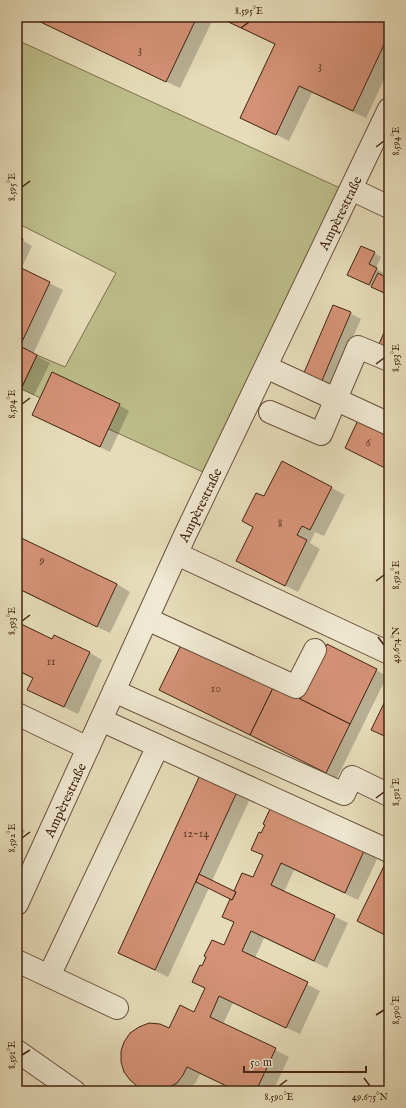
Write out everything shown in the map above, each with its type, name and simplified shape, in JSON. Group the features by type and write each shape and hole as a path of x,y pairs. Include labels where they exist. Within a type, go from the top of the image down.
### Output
{"street":[{"name":"Ampèrestraße","path":"17,904 177,554 389,109"},
{"path":"351,189 389,207"},
{"path":"270,412 321,434 358,347 389,360"},
{"path":"266,367 389,424"},
{"path":"177,554 389,653"},
{"path":"147,619 296,687 315,650"},
{"path":"114,691 344,794 352,777 389,795"},
{"path":"17,714 88,748"},
{"path":"101,720 389,851"},
{"path":"49,976 158,746"},
{"path":"17,961 117,1008"},
{"path":"17,1051 74,1091"}],"green space":[{"path":"17,40 340,188 205,473 21,389 37,355 65,367 116,273 17,223"}],"building":[{"path":"30,17 197,17 166,82"},
{"path":"218,17 389,17 389,34 353,111 299,86 276,135 240,118 275,44"},
{"path":"17,236 23,239 17,251"},
{"path":"361,246 375,252 369,264 377,268 369,285 347,275"},
{"path":"17,266 50,282 20,346 37,355 21,389 17,387"},
{"path":"378,273 389,279 389,295 371,287"},
{"path":"333,305 351,312 321,383 303,375"},
{"path":"387,326 389,326 389,349 379,344"},
{"path":"52,372 120,404 100,447 32,415"},
{"path":"358,420 389,436 389,470 345,448"},
{"path":"282,461 332,487 310,530 302,526 297,535 307,540 285,586 236,561 253,527 242,521 256,493 264,496"},
{"path":"17,536 117,584 97,627 17,588"},
{"path":"17,622 52,639 54,635 90,652 64,707 27,690 33,678 17,670"},
{"path":"183,641 274,686 250,735 159,690"},
{"path":"327,644 377,669 350,724 300,699"},
{"path":"274,686 350,724 326,773 250,735"},
{"path":"389,693 389,738 371,730"},
{"path":"200,775 237,792 155,970 118,953"},
{"path":"271,807 364,851 345,893 281,863 271,885 335,915 314,961 251,931 242,951 308,982 286,1028 219,996 210,1017 276,1048 256,1091 237,1091 187,1067 177,1083 168,1088 157,1091 147,1090 137,1086 124,1072 121,1062 121,1051 124,1042 130,1033 149,1023 160,1024 169,1028 180,1005 194,1012 205,988 192,982 200,965 202,966 206,957 204,956 212,940 224,945 234,922 222,917 230,899 232,900 236,892 234,891 242,873 253,877 263,855 251,850 259,832 261,833 265,825 263,824"},
{"path":"385,864 389,866 389,937 357,921"},
{"path":"199,874 236,892 232,900 196,882"}]}
